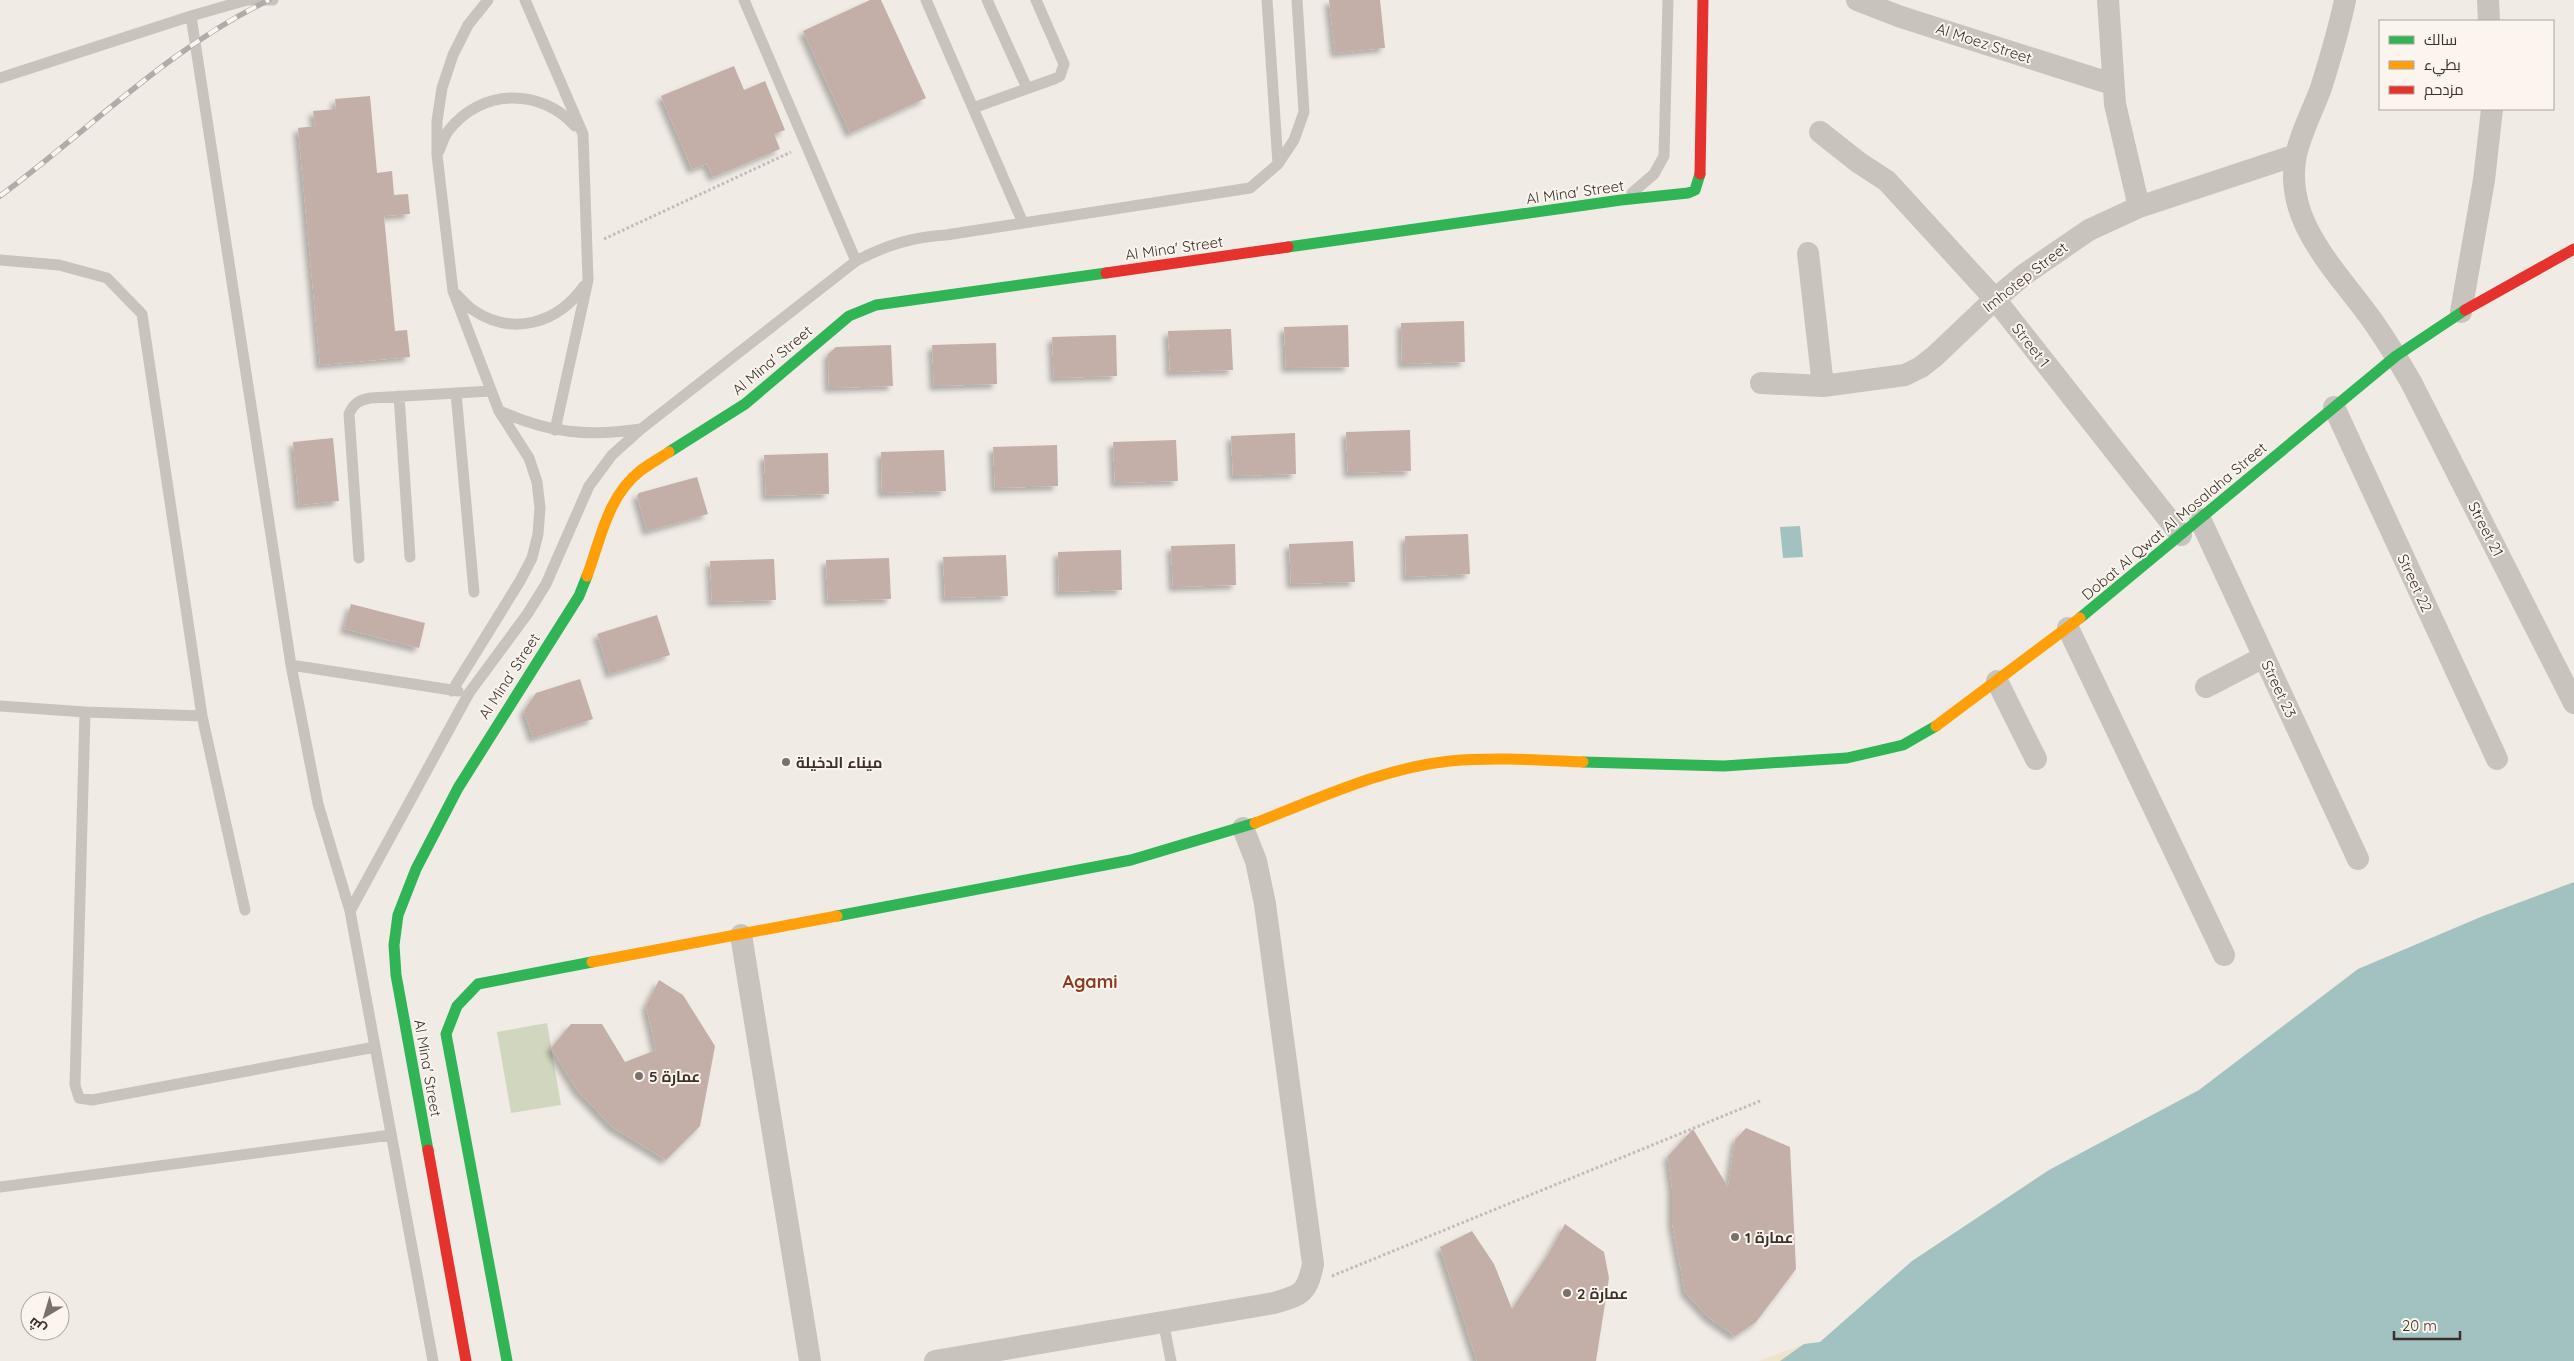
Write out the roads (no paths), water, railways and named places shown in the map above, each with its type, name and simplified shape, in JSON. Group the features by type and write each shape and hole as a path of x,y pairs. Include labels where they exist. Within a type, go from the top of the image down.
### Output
{"street":[{"name":"Al Mina' Street","path":"466,1361 396,975 394,944 398,914 432,837 457,788 484,741 578,596 595,558 612,505 630,480 641,470 745,404 849,316 876,305 1621,200 1688,193 1695,190 1699,182 1703,0"},
{"name":"Al Moez Street","path":"1857,0 1902,8 2112,84"},
{"path":"2108,0 2112,84 2120,132 2139,207"},
{"path":"2296,155 2321,88 2339,29 2345,0"},
{"path":"2488,0 2489,20"},
{"path":"2461,312 2486,172 2492,110"},
{"name":"Street 1","path":"1820,132 1858,162 1887,180 1995,299 2181,535"},
{"name":"Imhotep Street","path":"1760,383 1823,386 1887,379 1921,368 1995,299 2068,242 2109,219 2139,207 2296,155"},
{"name":"Street 21","path":"2296,155 2296,197 2310,236 2396,356 2425,408 2574,703"},
{"name":"Dobat Al Qwat Al Mosalaha Street","path":"507,1361 446,1034 453,1012 462,995 478,984 1131,860 1243,828 1384,774 1449,761 1494,760 1724,766 1847,758 1903,745 1931,729 2068,628 2396,356 2461,312 2574,249"},
{"path":"1808,253 1823,386"},
{"name":"Street 22","path":"2334,407 2497,759"},
{"name":"Street 23","path":"2200,519 2358,859"},
{"path":"2068,628 2224,955"},
{"path":"2206,687 2264,657"},
{"path":"1997,681 2036,759"},
{"path":"935,1361 979,1357 1274,1302 1294,1297 1308,1285 1313,1264 1266,904 1256,861 1243,828"},
{"path":"741,935 810,1361"}],"lane":[{"path":"0,78 191,16 247,0 273,0"},
{"path":"452,691 520,581 532,558 538,534 540,508 537,482 529,458 499,411 453,291 436,155 437,121 442,88 452,55 468,25 488,0"},
{"path":"525,0 582,134 588,280 555,430"},
{"path":"744,0 856,261"},
{"path":"926,0 1023,223"},
{"path":"987,0 1027,88"},
{"path":"973,108 1060,76 1064,64 1036,0"},
{"path":"1267,0 1278,164"},
{"path":"350,911 469,693 528,613 546,584 589,486 612,455 641,430 856,261 900,241 1250,188 1278,164 1294,140 1304,112 1296,0"},
{"path":"1621,200 1644,184 1654,174 1664,156 1668,0"},
{"path":"191,16 291,665 318,804 350,911 433,1361"},
{"path":"436,155 448,131 466,112 490,100 516,96 542,101 565,114 582,134"},
{"path":"0,260 59,265 107,278 142,314 202,716 245,910"},
{"path":"453,291 472,310 497,322 524,324 550,318 573,302 588,280"},
{"path":"359,558 350,414 354,405 361,400 399,396 492,391"},
{"path":"456,393 474,592"},
{"path":"399,396 410,557"},
{"path":"499,411 526,422 555,430 584,434 613,434 641,430"},
{"path":"291,665 469,693"},
{"path":"0,706 85,712 202,716"},
{"path":"85,712 74,1085 78,1098 92,1100 375,1047"},
{"path":"0,1187 391,1135"},
{"path":"1164,1321 1171,1361"}],"water":[{"path":"1800,526 1803,557 1783,558 1780,527"},
{"path":"2574,882 2574,1361 1780,1361 1804,1344 1820,1342 1912,1261 2049,1170 2199,1090 2358,969 2483,916"}],"railway":[{"path":"0,196 163,66 232,19 269,0"}],"place":[{"name":"ميناء الدخيلة","path":"786,762"},
{"name":"عمارة 5","path":"639,1076"},
{"name":"عمارة 1","path":"1735,1237"},
{"name":"عمارة 2","path":"1567,1293"}],"district":[{"name":"Agami","path":"1090,981"}]}
